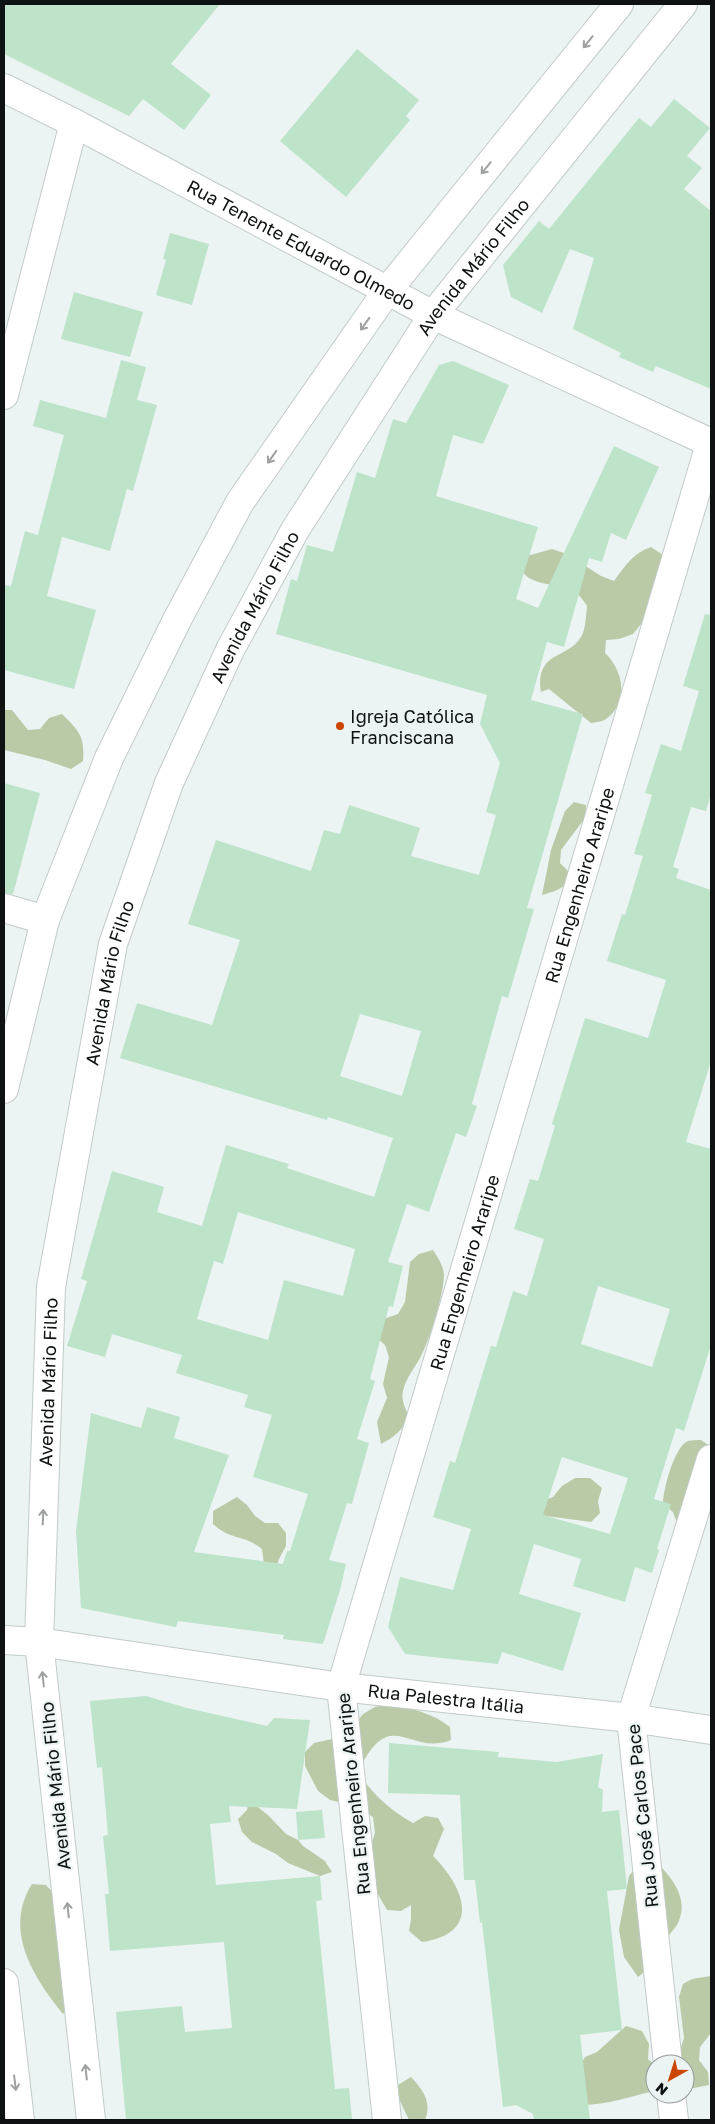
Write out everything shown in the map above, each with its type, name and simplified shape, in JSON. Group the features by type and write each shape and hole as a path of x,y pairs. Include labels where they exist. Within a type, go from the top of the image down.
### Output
{"street":[{"path":"4,1089 46,920 109,758 178,618 240,502 388,291 619,4"},
{"name":"Avenida Mário Filho","path":"91,2120 39,1642 51,1287 112,944 169,783 230,650 295,530 433,315 683,4"},
{"name":"Rua Tenente Eduardo Olmedo","path":"4,88 74,123 433,315 711,442"},
{"path":"4,395 74,123"},
{"name":"Rua Engenheiro Araripe","path":"386,2120 341,1687 711,442"},
{"path":"4,908 46,920"},
{"name":"Rua José Carlos Pace","path":"667,2054 631,1718 711,1459"},
{"name":"Rua Palestra Itália","path":"4,1640 39,1642 341,1687 631,1718 711,1730"},
{"path":"4,1983 20,2120"},
{"path":"672,2104 674,2120"}],"green space":[{"path":"651,547 663,555 658,603 633,634 619,639 606,640 605,653 620,677 621,695 614,712 604,720 591,723 549,689 541,692 543,668 548,661 578,642 583,633 587,606 574,591 561,586 538,582 526,576 518,567 527,556 552,549 567,554 601,576 614,581 634,556"},
{"path":"4,710 12,710 28,730 40,729 49,718 62,714 80,734 83,746 83,761 71,769 45,760 4,750"},
{"path":"574,802 586,805 585,818 561,850 560,863 570,873 566,885 542,895 551,850 565,811"},
{"path":"433,1250 443,1268 443,1283 436,1316 428,1339 421,1356 406,1381 403,1391 403,1401 409,1417 398,1433 381,1444 377,1422 387,1398 383,1384 389,1357 385,1345 363,1326 398,1314 405,1302 410,1262 419,1254"},
{"path":"701,1440 711,1447 694,1506 677,1523 673,1512 663,1504 667,1479 678,1451 683,1445 688,1441"},
{"path":"575,1478 590,1478 602,1488 598,1501 600,1513 591,1522 546,1516 531,1510 541,1501 553,1497 562,1486"},
{"path":"237,1497 247,1505 255,1516 265,1523 278,1523 286,1533 286,1546 279,1559 268,1596 262,1549 249,1541 226,1533 213,1524 213,1511"},
{"path":"388,1704 413,1709 436,1718 450,1727 451,1740 436,1743 423,1742 401,1736 391,1736 380,1740 358,1772 376,1795 405,1818 413,1823 425,1816 438,1818 444,1829 433,1856 453,1882 459,1895 462,1908 460,1919 454,1929 441,1937 422,1942 409,1931 411,1905 401,1911 387,1910 372,1884 371,1845 375,1833 373,1817 356,1806 330,1800 318,1791 305,1766 305,1752 314,1743 346,1736 363,1714 375,1707"},
{"path":"249,1800 269,1816 286,1834 298,1840 303,1846 325,1861 332,1872 320,1876 288,1863 276,1854 252,1842 242,1832 238,1819 247,1810"},
{"path":"637,1866 660,1866 676,1886 682,1909 677,1925 664,1941 648,1967 638,1977 624,1957 619,1930 629,1876"},
{"path":"32,1884 46,1885 55,1895 71,2004 63,2014 41,1985 32,1969 21,1936 20,1919 24,1901"},
{"path":"711,1976 711,2033 700,2047 699,2060 708,2072 709,2085 695,2088 695,2054 678,2054 684,2038 679,1997 683,1984 692,1979"},
{"path":"626,2026 642,2031 649,2044 648,2054 645,2054 645,2093 610,2102 582,2105 578,2069 585,2057 597,2052"},
{"path":"411,2077 427,2102 425,2120 409,2120 399,2099 398,2085"}],"building":[{"path":"4,4 220,4 171,64 211,95 184,130 143,99 129,116 4,54"},
{"path":"357,49 419,100 406,116 410,120 346,197 280,141"},
{"path":"674,99 710,128 687,156 702,168 684,189 711,211 711,389 656,366 653,372 619,357 621,353 573,329 594,258 570,249 542,313 511,297 503,265 539,221 549,229 639,118 651,127"},
{"path":"170,233 209,244 192,305 156,295 166,260 163,259"},
{"path":"74,292 143,312 130,357 61,339"},
{"path":"121,360 146,367 137,400 157,405 133,491 127,489 110,551 62,537 47,596 96,610 74,689 4,670 4,585 11,586 25,531 38,535 64,435 33,426 40,400 106,418"},
{"path":"453,361 509,385 483,444 453,435 436,496 538,527 516,599 538,608 614,446 659,467 626,540 611,533 602,562 589,558 564,647 547,642 531,700 583,714 527,908 534,909 508,998 502,996 472,1104 477,1106 466,1137 456,1133 429,1212 407,1204 388,1262 403,1266 393,1307 389,1306 370,1379 375,1381 357,1439 369,1443 352,1504 347,1503 329,1560 346,1564 340,1590 323,1644 283,1639 284,1635 178,1621 176,1627 81,1608 76,1531 91,1413 141,1428 147,1407 180,1417 174,1438 229,1455 194,1552 283,1564 287,1551 290,1551 308,1494 253,1477 272,1415 244,1407 248,1395 176,1373 182,1355 112,1334 105,1357 67,1346 87,1281 81,1279 112,1171 164,1187 157,1212 202,1226 226,1145 289,1164 287,1168 374,1197 393,1138 328,1117 327,1120 120,1058 137,1003 212,1025 240,940 188,924 216,840 311,871 324,830 340,834 349,805 420,828 411,856 479,875 496,815 486,812 500,763 480,724 487,695 276,634 291,579 297,581 307,545 333,552 357,472 375,478 393,419 406,423 439,365","holes":["360,1014 421,1031 402,1096 340,1076","238,1212 355,1249 343,1296 284,1280 268,1340 197,1319 214,1261 223,1264"]},
{"path":"705,614 711,615 711,794 706,811 691,807 673,867 679,869 676,878 711,890 711,1061 686,1142 711,1149 711,1345 684,1431 676,1428 654,1499 671,1504 657,1549 659,1550 652,1573 635,1567 625,1602 573,1586 581,1559 534,1544 519,1594 581,1613 563,1671 502,1652 498,1664 405,1654 388,1627 400,1577 453,1590 471,1529 433,1517 450,1461 455,1463 491,1346 496,1347 513,1291 527,1296 544,1239 514,1229 530,1179 538,1181 555,1126 552,1124 585,1018 648,1038 666,980 607,961 622,914 625,915 643,856 634,854 652,795 645,793 661,744 681,751 699,691 683,686","holes":["598,1286 670,1309 652,1367 581,1344","562,1457 628,1478 610,1534 543,1515"]},
{"path":"4,783 40,793 13,894 4,893"},
{"path":"146,1696 187,1708 267,1726 274,1718 310,1720 297,1809 229,1806 231,1822 210,1824 216,1885 320,1876 322,1900 316,1901 335,2089 349,2088 352,2119 126,2120 116,2012 182,2006 185,2032 232,2028 224,1942 110,1951 105,1894 109,1894 103,1836 108,1835 102,1767 97,1768 90,1701"},
{"path":"389,1743 499,1752 498,1757 557,1762 603,1754 598,1787 603,1790 602,1812 619,1810 627,1889 607,1891 622,2030 580,2035 590,2120 534,2120 533,2114 516,2105 503,2107 482,1922 480,1923 475,1880 464,1880 460,1795 388,1793"},
{"path":"322,1810 325,1838 298,1840 296,1812"}],"place":[{"name":"Igreja Católica Franciscana","path":"340,726"}]}
